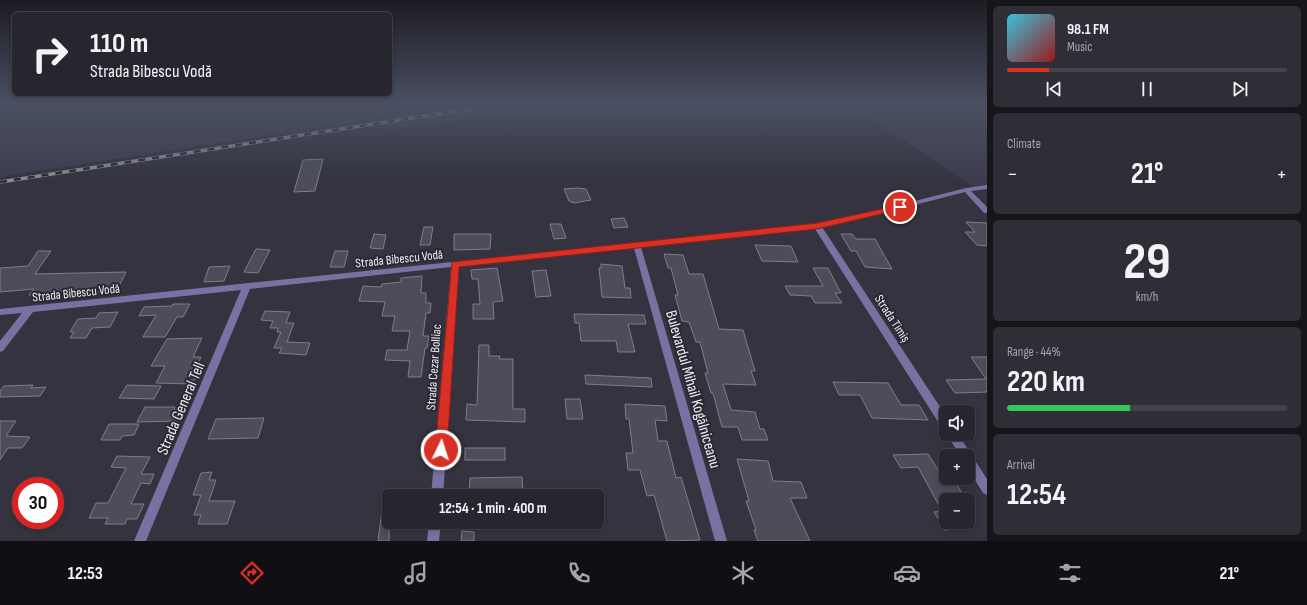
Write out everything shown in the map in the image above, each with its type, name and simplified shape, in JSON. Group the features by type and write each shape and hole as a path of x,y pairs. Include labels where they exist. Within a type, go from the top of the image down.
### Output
{"street":[{"name":"Strada Bibescu Vodă","path":"0,312 817,226 860,217 966,190 987,187"},
{"path":"966,190 987,211"},
{"name":"Strada Timiș","path":"817,226 939,414"},
{"name":"Bulevardul Mihail Kogălniceanu","path":"637,245 721,541"},
{"name":"Strada Cezar Bolliac","path":"438,489 455,264"},
{"name":"Strada General Tell","path":"140,541 247,286"},
{"path":"0,348 30,309"},
{"path":"975,470 987,489"},
{"path":"434,541 435,529"}],"shaded area":[{"path":"0,129 307,129 0,177"},
{"path":"888,129 987,129 987,185 973,187"}],"building":[{"path":"323,159 315,191 294,192 303,160"},
{"path":"564,189 586,189 591,200 574,203 569,201"},
{"path":"624,218 628,227 614,228 611,219"},
{"path":"966,222 987,223 987,246 977,245 965,232 975,232"},
{"path":"550,224 561,224 566,238 554,239"},
{"path":"424,227 433,227 430,245 420,245"},
{"path":"374,234 386,235 383,249 370,248"},
{"path":"454,234 491,234 490,249 454,250"},
{"path":"841,234 852,234 856,239 875,239 892,269 865,267 856,251 851,251"},
{"path":"755,245 791,246 798,262 762,261"},
{"path":"256,249 270,250 258,273 244,272"},
{"path":"38,251 51,251 35,274 126,272 117,290 92,293 93,291 66,291 42,295 29,295 34,289 0,292 0,268 28,266"},
{"path":"335,251 348,251 344,267 330,267"},
{"path":"664,254 683,255 689,274 703,274 719,329 743,330 755,371 751,371 756,385 723,384 731,410 755,412 760,429 764,429 768,440 742,440 738,427 722,427 713,393 711,393 705,373 708,373 700,342 696,342 689,322 682,321 675,295 678,295 671,268 668,268"},
{"path":"601,264 622,266 625,288 630,288 631,298 602,297 599,268 601,268"},
{"path":"230,266 224,281 204,282 209,267"},
{"path":"497,268 503,301 493,302 494,319 473,319 473,304 480,304 478,279 472,279 471,270"},
{"path":"813,268 828,268 841,293 835,293 842,303 815,303 811,296 790,295 785,286 823,286"},
{"path":"546,270 551,296 536,297 532,271"},
{"path":"422,276 421,293 426,293 426,303 431,303 430,313 426,313 423,336 429,336 427,348 425,348 421,377 408,377 410,361 385,360 387,350 407,350 410,331 392,331 395,316 382,316 385,302 359,301 363,286 381,287 382,284 401,282 401,278"},
{"path":"173,304 190,304 183,317 177,317 165,337 143,337 156,315 139,316 144,307 172,306"},
{"path":"265,311 290,312 286,323 294,323 287,342 310,343 306,355 279,353 282,348 274,348 281,332 277,332 278,328 270,328 273,321 261,320"},
{"path":"118,312 110,327 92,328 86,338 70,338 74,332 70,332 78,319 96,318 99,313"},
{"path":"574,314 644,315 646,324 628,324 635,352 618,352 616,341 581,341 579,323 575,323"},
{"path":"202,338 193,357 201,357 195,370 199,371 192,384 156,383 165,366 151,366 167,339"},
{"path":"479,345 489,345 489,356 500,356 499,359 513,359 513,409 525,409 525,422 466,420 467,404 477,405"},
{"path":"971,357 987,357 987,392 955,393 946,380 986,379"},
{"path":"585,375 651,378 652,387 586,384"},
{"path":"833,382 888,383 901,405 919,405 928,420 872,418 860,395 839,395"},
{"path":"33,385 31,388 46,387 40,396 0,397 0,391 4,386"},
{"path":"127,385 161,386 154,399 119,398"},
{"path":"565,399 580,399 583,419 567,419"},
{"path":"625,404 665,406 667,421 655,420 658,441 667,441 676,478 681,477 700,540 667,541 654,495 647,496 640,470 628,470 626,453 633,453 629,419 626,419"},
{"path":"145,407 175,407 174,410 183,410 178,421 137,422"},
{"path":"264,418 258,438 208,439 216,419"},
{"path":"0,421 16,421 6,436 30,437 22,448 8,448 0,460"},
{"path":"109,424 139,424 134,435 122,436 120,440 101,440"},
{"path":"465,448 505,448 505,460 465,460"},
{"path":"928,454 939,471 939,485 957,485 961,493 939,493 939,506 918,467 901,468 893,455"},
{"path":"117,456 150,457 141,474 154,474 150,484 141,483 131,504 144,504 137,519 127,519 125,524 105,524 108,518 89,518 96,503 108,503 126,468 111,467"},
{"path":"737,459 768,461 773,481 801,482 807,498 790,498 810,541 758,541 754,530 756,530 746,501 749,501"},
{"path":"212,472 209,480 216,480 209,501 235,501 227,524 198,524 201,515 194,515 201,495 193,495 201,473"},
{"path":"522,477 523,489 469,489 470,478"},
{"path":"382,511 382,529 389,529 389,541 378,541"},
{"path":"939,511 939,520 934,512"},
{"path":"462,531 474,532 474,541 461,541"}],"railway":[{"path":"0,182 340,129"}],"route":[{"path":"441,450 455,264 817,226 900,207"}]}
